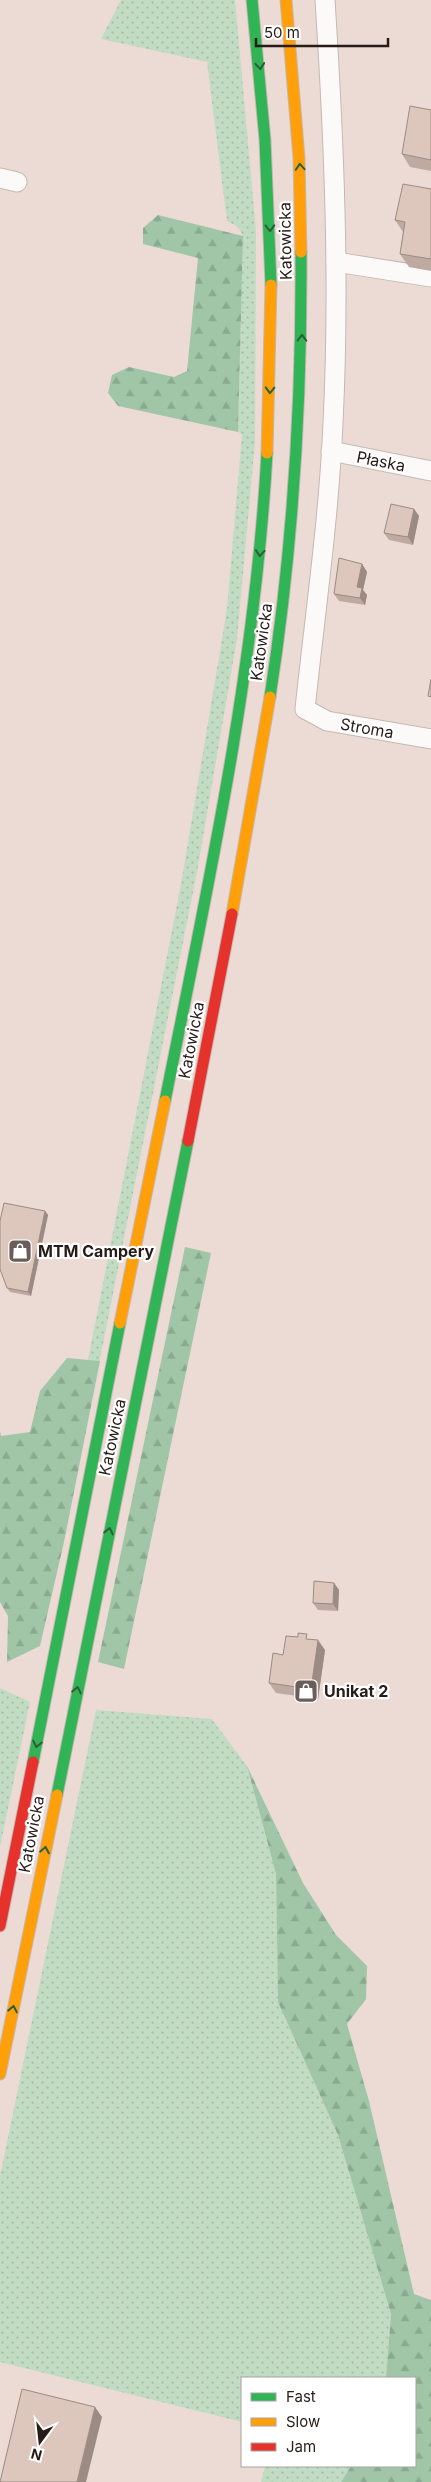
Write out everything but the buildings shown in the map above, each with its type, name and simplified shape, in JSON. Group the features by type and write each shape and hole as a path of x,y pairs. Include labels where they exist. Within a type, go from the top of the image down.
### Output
{"main road":[{"name":"Katowicka","path":"0,1926 208,884 235,737 255,606 266,488 272,348 269,194 252,0"},
{"name":"Katowicka","path":"0,2074 173,1218 249,818 279,634 289,551 298,430 303,268 301,186 286,0"}],"street":[{"path":"325,0 332,115 336,262 331,451"},
{"path":"336,262 431,277"},
{"name":"Płaska","path":"331,451 431,471"},
{"name":"Stroma","path":"331,451 305,708 327,721 431,739"}],"green space":[{"path":"121,0 235,0 256,231 255,442 237,639 197,872 99,1364 88,1360 181,884 227,609 242,434 238,432 243,236 238,227 227,221 207,62 101,39"},
{"path":"158,215 243,236 238,432 118,406 108,393 112,375 129,367 174,377 187,371 198,258 143,244 143,228"},
{"path":"185,1247 211,1253 124,1669 98,1662"},
{"path":"67,1358 100,1361 64,1542 40,1646 7,1662 8,1616 0,1602 0,1431 1,1436 30,1432 40,1391"},
{"path":"0,1688 30,1702 0,1847"},
{"path":"96,1710 212,1719 247,1766 276,1874 278,2002 338,2135 391,2314 386,2377 241,2377 241,2422 0,2362 0,2176"},
{"path":"247,1766 303,1883 336,1935 367,1966 366,1999 347,2024 369,2101 414,2294 431,2300 431,2482 341,2482 350,2467 416,2467 416,2377 386,2377 391,2314 338,2135 278,2002 276,1874"},
{"path":"265,2467 350,2467 341,2482 261,2482"}],"traffic: fast":[{"path":"252,0 265,140 271,285"},
{"path":"270,697 285,586 298,419 301,252"},
{"path":"165,1101 213,859 241,698 261,535 267,453"},
{"path":"57,1795 188,1141"},
{"path":"33,1762 120,1323"}],"traffic: slow":[{"path":"286,0 299,158 301,252"},
{"path":"267,453 271,285"},
{"path":"232,914 270,697"},
{"path":"120,1323 165,1101"},
{"path":"0,2074 57,1795"}],"traffic: jam":[{"path":"188,1141 232,914"},
{"path":"0,1926 33,1762"}],"place":[{"name":"MTM Campery","path":"20,1251"},
{"name":"Unikat 2","path":"306,1691"}]}
